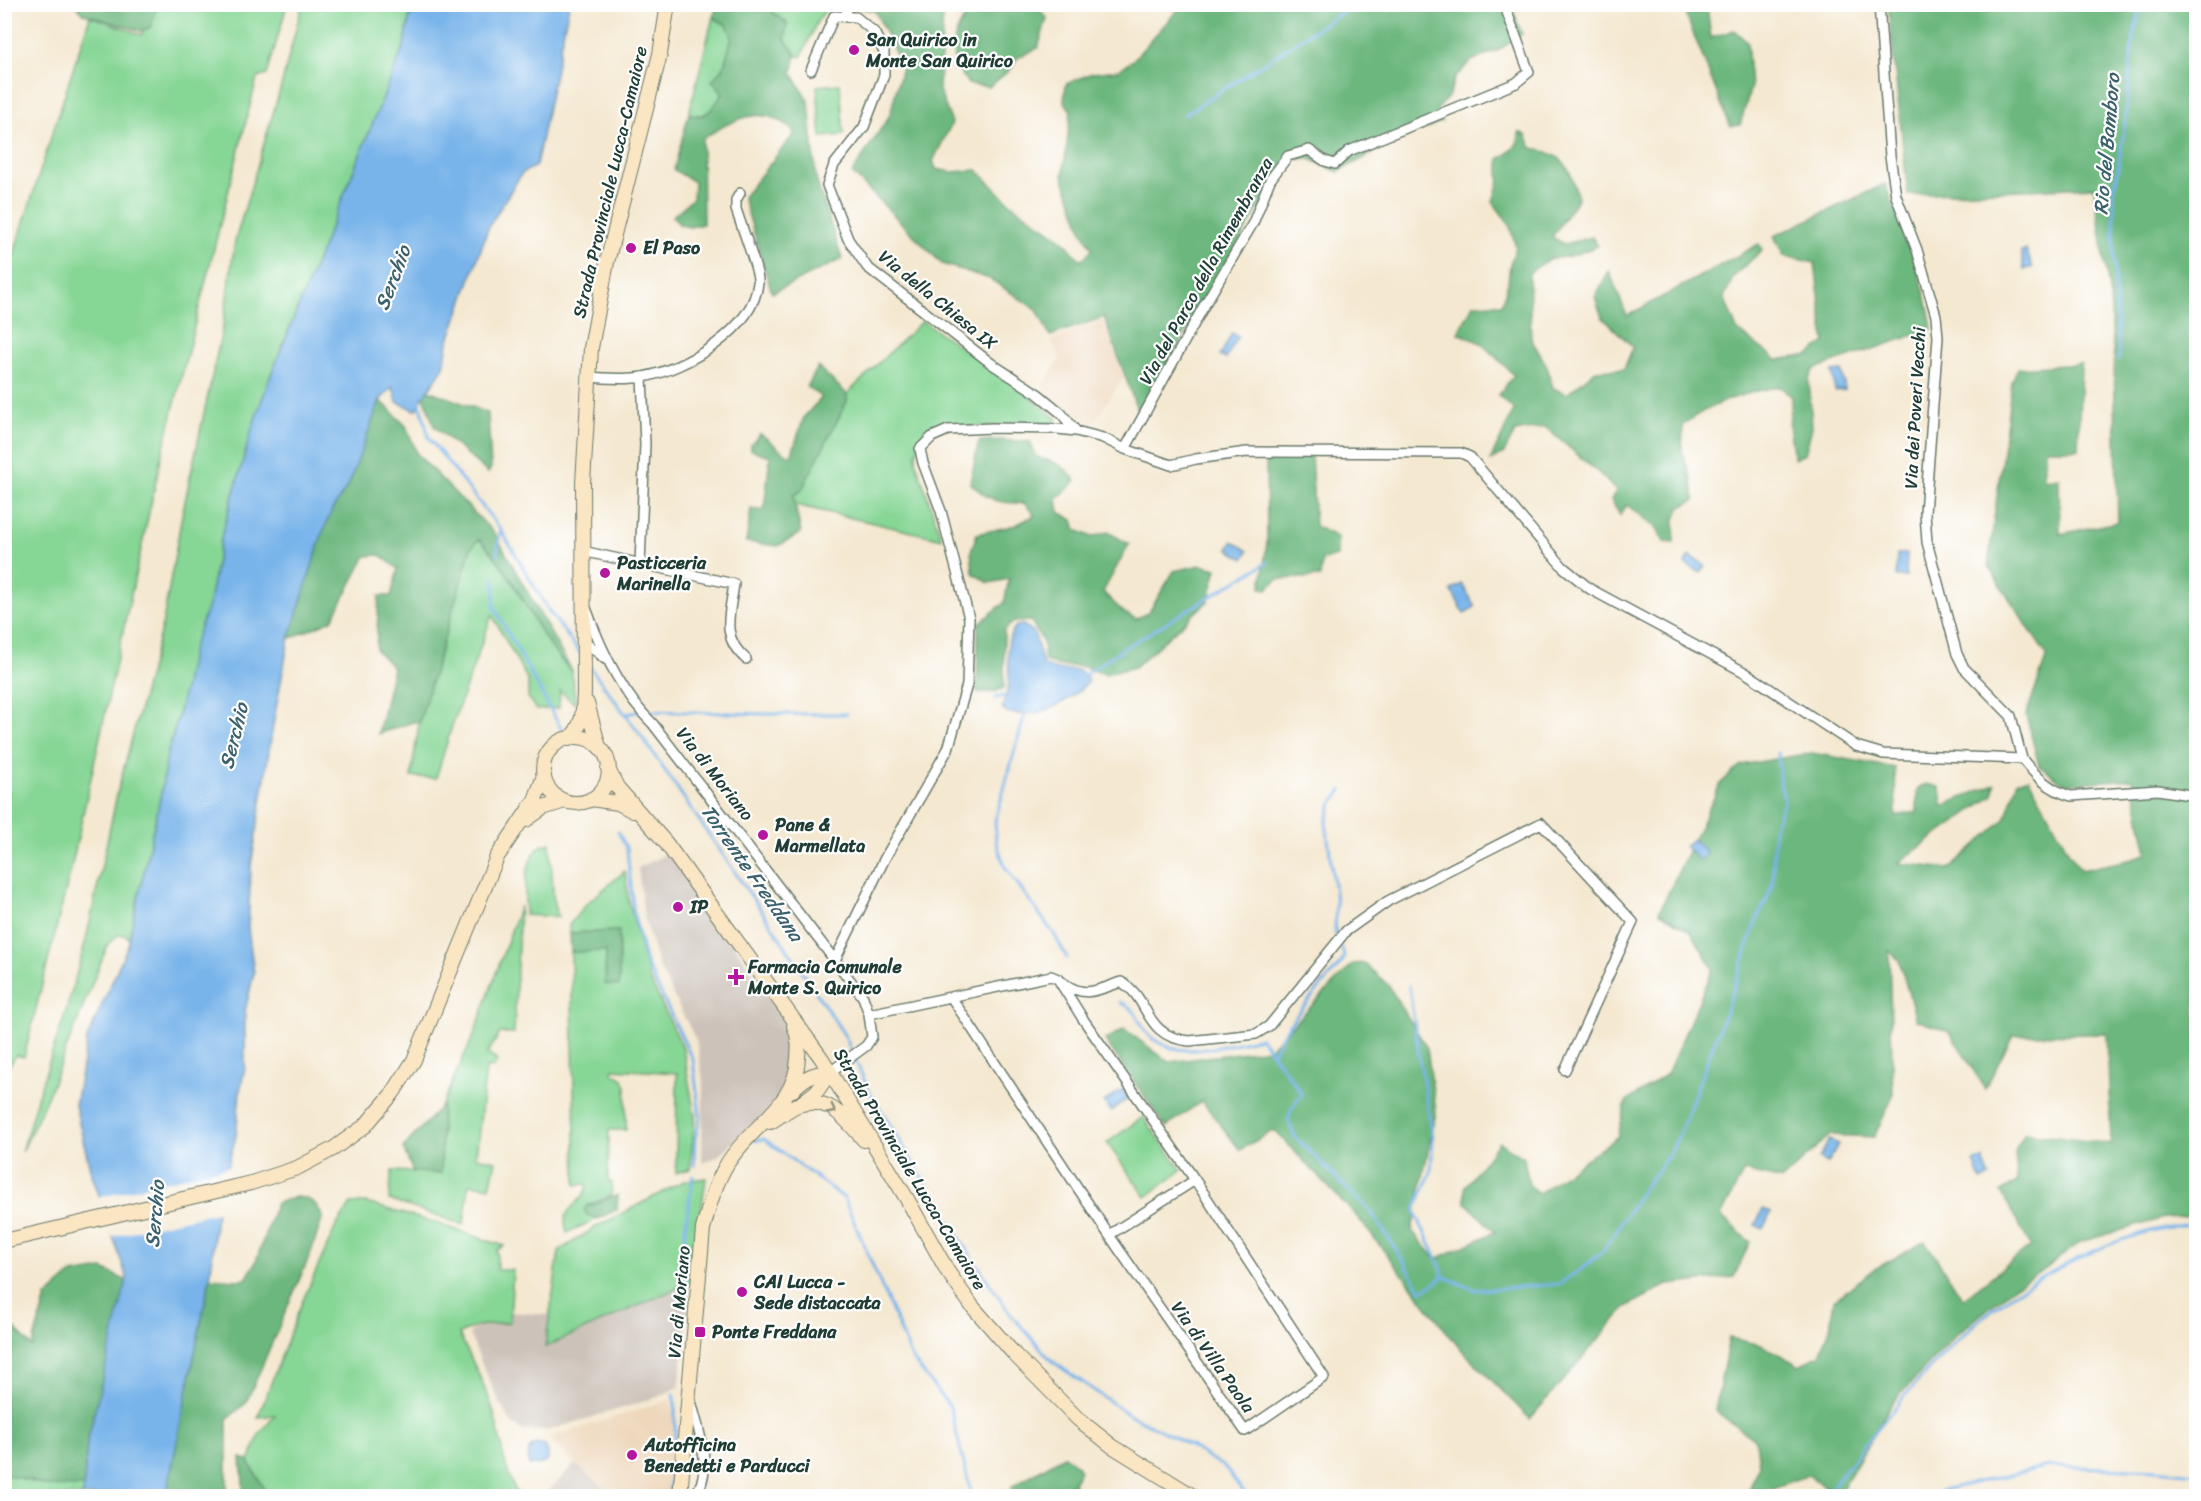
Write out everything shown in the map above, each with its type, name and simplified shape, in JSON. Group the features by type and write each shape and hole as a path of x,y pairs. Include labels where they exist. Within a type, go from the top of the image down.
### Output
{"main road":[{"name":"Strada Provinciale Lucca-Camaiore","path":"569,739 581,722 584,692 587,643 582,551 588,377 595,319 660,54 668,4"},
{"name":"Strada Provinciale Lucca-Camaiore","path":"584,692 599,747"},
{"path":"4,1241 251,1183 312,1161 365,1126 393,1093 414,1060 497,857 535,800 544,776 544,764 549,752 557,744 569,739 588,740 599,747 606,757 608,769 606,783 598,795 578,803 565,801 551,792 544,776"},
{"name":"Strada Provinciale Lucca-Camaiore","path":"608,769 617,787 666,843 784,1006 835,1068 948,1272 972,1306 1015,1355 1078,1419 1095,1433 1193,1497"},
{"name":"Strada Provinciale Lucca-Camaiore","path":"591,799 618,803 640,815"},
{"path":"519,825 543,808 565,801"},
{"name":"Via di Moriano","path":"680,1497 704,1229 713,1192 735,1153 785,1099 797,1069 799,1037 784,1006"},
{"path":"785,1099 803,1079 835,1068"},
{"name":"Via di Moriano","path":"760,1126 798,1105 817,1091 835,1068"},
{"path":"798,1105 814,1104 838,1110 889,1169"}],"street":[{"path":"811,70 834,16 846,17 847,4"},
{"name":"Via del Parco della Rimembranza","path":"1125,449 1205,304 1253,223 1270,180 1288,156 1309,150 1325,161 1335,164 1349,151 1516,83 1530,72 1504,4"},
{"name":"Via dei Poveri Vecchi","path":"1879,4 1890,156 1896,196 1917,250 1936,316 1938,337 1925,513 1927,542 1957,654 1964,668 2011,716 2022,759"},
{"name":"Via della Chiesa IX","path":"846,17 856,17 874,32 884,52 884,75 864,127 834,165 827,185 848,239 867,267 965,344 1038,394 1061,413 1076,431"},
{"path":"588,377 642,377 692,361 732,330 746,313 759,282 736,209 736,200 741,193"},
{"path":"640,564 645,444 642,377"},
{"path":"835,960 885,858 948,749 967,685 969,618 940,511 923,463 921,449 932,437 948,430 992,428 1076,431 1103,438 1125,449 1171,465 1247,452 1461,453 1470,457 1563,567 1590,589 1746,673 1856,746 1883,754 2022,759 2047,785 2071,796 2158,790 2196,796"},
{"path":"582,551 734,584 728,630 733,646 746,659"},
{"path":"587,643 605,658"},
{"name":"Via di Moriano","path":"587,643 605,658"},
{"name":"Via di Moriano","path":"587,643 605,658 641,712 653,724 863,997 869,1014 872,1037 867,1046 835,1068"},
{"path":"869,1014 1051,976 1074,990 1084,993 1121,982 1129,987 1153,1025 1178,1040 1189,1041 1257,1034 1269,1026 1346,931 1388,901 1541,823 1632,922 1565,1070"},
{"name":"Via di Villa Paola","path":"951,997 1109,1235 1245,1431 1324,1377 1195,1180 1083,1019 1058,979"},
{"path":"1109,1235 1195,1180"},
{"path":"690,1396 704,1467 702,1487 694,1497"}],"shaded area":[{"path":"1103,320 1123,378 1092,425 1048,396 1043,384 1060,359 1051,340"},
{"path":"672,851 771,1000 790,1032 794,1049 793,1065 782,1093 761,1118 718,1156 702,1163 703,1081 696,1040 658,965 644,916 638,868"},
{"path":"691,1282 679,1387 655,1398 549,1430 523,1431 512,1424 499,1402 469,1334 478,1326 510,1322 510,1312 550,1315 545,1347"},
{"path":"670,1400 674,1418 668,1496 615,1496 575,1464 549,1438"},
{"path":"575,1464 615,1496 543,1496"}],"green space":[{"path":"157,4 151,27 141,31 84,14 77,7 78,5"},
{"path":"140,5 287,5 267,75 257,78 161,458 71,869 24,1057 16,1055 5,1072 5,281 90,16 142,35 143,30 152,26 135,21"},
{"path":"302,5 412,5 404,46 272,372 254,422 222,534 209,603 167,755 161,794 129,939 126,935 118,935 108,944 46,1100 22,1152 86,940 118,790 163,622 182,515 223,326 235,241 282,83"},
{"path":"718,5 736,5 771,11 787,23 785,39 796,55 792,73 809,102 816,179 842,259 772,293 743,197 795,133 784,123 772,118 749,116 726,125 702,139 703,224 690,227 680,225 673,216 693,198 694,182 674,170 689,113 695,116 705,114 723,93 712,80 723,69 732,37 727,25 713,17"},
{"path":"736,5 829,5 817,22 801,57 796,55 785,39 787,23 771,11"},
{"path":"839,5 927,5 943,14 939,90 952,123 933,161 936,169 952,172 977,170 1011,204 1063,240 1081,261 1092,249 1082,231 1063,176 1071,111 1064,101 1066,84 1092,73 1119,70 1134,59 1182,5 1511,5 1522,34 1499,50 1471,61 1455,78 1448,97 1437,110 1442,121 1386,146 1338,172 1310,159 1292,159 1278,176 1182,339 1140,418 1104,317 1050,336 1037,310 990,279 942,264 852,173 890,115 902,67 875,11"},
{"path":"978,5 1035,5 1047,18 1038,48 1017,58 1011,69 989,87 968,84 954,59 953,51 958,28 972,9"},
{"path":"1682,5 1707,5 1711,38 1734,30 1747,42 1751,87 1740,125 1730,126"},
{"path":"1888,5 2196,5 2196,1216 2164,1218 2080,1242 2044,1270 2017,1285 1956,1335 1892,1403 1838,1496 1808,1475 1751,1496 1745,1496 1759,1465 1756,1441 1715,1411 1729,1338 1761,1345 1799,1365 1820,1355 1830,1328 1834,1300 1875,1269 1925,1241 1963,1299 2031,1246 2001,1192 2017,1182 2015,1151 2025,1133 2111,1144 2107,1034 2013,1035 1985,1089 1950,1032 1916,1020 1899,960 1889,951 1893,1096 1874,1137 1830,1135 1782,1180 1744,1171 1721,1216 1750,1242 1734,1277 1667,1285 1626,1307 1530,1419 1457,1345 1360,1220 1274,1130 1240,1150 1202,1101 1166,1127 1105,1040 1124,1029 1169,1062 1269,1049 1353,964 1364,963 1388,985 1427,1048 1436,1112 1412,1231 1436,1259 1495,1232 1465,1202 1465,1187 1499,1142 1524,1158 1529,1185 1539,1193 1618,1136 1626,1102 1667,1074 1713,969 1692,933 1659,912 1721,783 1741,765 1812,753 1895,768 1896,816 1917,812 1917,790 1926,784 1940,787 1942,806 1995,784 1993,795 1898,863 1949,869 2005,819 2018,780 2029,779 2081,870 2134,859 2147,853 2132,779 2065,784 2039,766 2026,715 2047,656 1988,566 2012,381 2018,368 2081,364 2078,449 2045,449 2044,480 2059,478 2060,534 2118,522 2110,298 2094,187 1908,195"},
{"path":"713,17 727,26 732,36 723,68 724,88 715,107 705,114 694,115 689,113"},
{"path":"840,84 844,135 821,137 817,86"},
{"path":"1519,132 1526,135 1532,148 1553,154 1560,159 1569,170 1575,187 1578,198 1552,237 1564,244 1592,237 1598,246 1574,255 1548,260 1529,273 1531,339 1547,366 1553,388 1567,394 1596,370 1624,369 1633,347 1602,317 1595,297 1609,271 1627,316 1759,244 1762,250 1734,276 1724,297 1737,330 1777,360 1809,355 1825,342 1815,263 1784,256 1774,236 1885,184 1919,273 1932,329 1814,369 1809,380 1812,427 1805,454 1794,459 1789,425 1792,397 1781,387 1756,391 1716,405 1683,425 1682,452 1691,478 1695,500 1681,507 1675,519 1674,543 1664,542 1657,528 1627,505 1620,515 1611,500 1616,491 1545,427 1515,432 1504,453 1490,461 1514,410 1498,395 1514,375 1481,343 1458,333 1474,304 1502,304 1516,247 1509,224 1493,202 1499,181 1499,159 1516,145"},
{"path":"922,321 1006,377 1057,419 1053,424 944,428 923,440 917,450 916,462 942,539 796,505 793,495 801,491 847,401 847,394"},
{"path":"818,367 847,394 847,401 801,491 793,495 801,533 778,546 746,542 751,509 764,510 770,456 751,450 751,445 760,434 791,456 804,417 822,397 807,387"},
{"path":"428,390 488,413 491,468 488,473 434,426 424,396"},
{"path":"380,400 406,426 417,454 495,534 572,671 558,657 505,571 479,539 471,548 419,723 413,722 378,734 393,668 376,650 379,596 391,596 398,569 380,555 366,556 332,620 289,639 322,534 332,510 349,484"},
{"path":"979,441 1030,442 1037,457 1068,471 1076,481 1057,499 1059,512 1073,520 1076,530 1092,537 1108,532 1129,544 1103,592 1123,612 1136,619 1149,612 1174,571 1201,565 1217,569 1208,601 1135,667 1105,674 1081,666 1061,666 1045,661 1043,642 1031,621 1014,622 1004,630 1004,688 994,692 977,692 978,624 1004,603 1009,579 989,583 973,573 971,551 977,534 1016,525 1035,515 1024,503 1008,503 989,498 970,483"},
{"path":"1311,455 1315,526 1337,537 1337,556 1322,560 1320,577 1278,579 1267,589 1261,588 1267,542 1266,456"},
{"path":"479,539 505,571 558,657 572,671 575,701 574,703 560,691 559,708 536,710 528,697 528,681 492,615 436,778 411,777 419,723 471,548"},
{"path":"550,843 554,905 558,917 525,915 527,873 530,862 534,853 541,846"},
{"path":"625,871 629,902 649,978 683,1048 695,1117 690,1169 676,1173 677,1073 613,1069 612,1072 623,1079 626,1087 626,1130 609,1130 608,1182 612,1182 611,1196 586,1206 587,1215 599,1218 567,1233 566,1216 585,1192 587,1184 576,1185 571,952 606,950 605,983 619,931 570,933 569,925 586,904"},
{"path":"520,906 514,1033 500,1033 487,1054 497,1060 494,1067 486,1068 476,1157 496,1161 490,1187 469,1184 464,1225 389,1200 392,1171 441,1173 442,1105 475,1032"},
{"path":"619,931 619,986 605,984 606,951 571,952 570,933"},
{"path":"442,1105 441,1173 413,1172 403,1148"},
{"path":"1143,1117 1182,1170 1146,1197 1107,1143"},
{"path":"706,1178 691,1282 545,1347 559,1251 596,1227 684,1181"},
{"path":"618,1195 617,1210 599,1218 587,1215 584,1210 586,1207"},
{"path":"296,1197 313,1202 323,1217 310,1255 246,1403 227,1419 227,1496 166,1496 210,1278 246,1279 255,1264 276,1203"},
{"path":"366,1203 504,1246 497,1250 497,1270 513,1270 510,1322 478,1326 459,1334 489,1398 509,1476 519,1496 268,1496 249,1462 259,1435 275,1415 258,1417 300,1307 336,1226 351,1204"},
{"path":"103,1269 127,1281 87,1443 84,1487 49,1486 5,1474 4,1310 7,1320 32,1347 46,1297 72,1274"},
{"path":"1064,1456 1077,1465 1080,1471 1073,1482 1077,1496 1018,1496 1011,1487"},
{"path":"241,1458 248,1460 268,1496 244,1496"},
{"path":"4,1474 49,1486 84,1487 83,1496 5,1496"}],"water":[{"name":"Serchio","path":"412,5 569,5 536,166 522,173 489,226 448,343 444,367 420,402 418,409 415,410 397,402 393,387 380,400 349,484 332,510 322,534 289,639 251,867 248,928 254,973 245,1011 245,1068 240,1091 236,1136 220,1194 211,1272 166,1496 83,1496 87,1443 127,1278 90,1169 75,1105 87,1039 128,945 161,794 167,755 178,719 192,650 209,603 222,534 254,422 272,372 404,46"},
{"path":"2026,250 2033,267 2024,270 2021,251"},
{"path":"1232,333 1238,336 1226,359 1220,356"},
{"path":"1842,371 1845,390 1835,391 1832,372"},
{"path":"1233,541 1248,551 1244,559 1228,549"},
{"path":"1897,554 1907,554 1906,577 1896,577"},
{"path":"1690,556 1705,565 1701,573 1685,564"},
{"path":"1462,584 1475,607 1464,613 1451,590"},
{"path":"1023,625 1034,632 1043,664 1056,669 1078,670 1086,676 1088,682 1067,700 1051,708 1033,713 1015,714 1002,708 1009,683 1008,645 1016,626"},
{"path":"1693,839 1706,852 1703,859 1699,860 1685,846"},
{"path":"1123,1089 1129,1098 1111,1111 1104,1102"},
{"path":"1829,1140 1838,1144 1828,1163 1819,1159"},
{"path":"1983,1159 1990,1177 1981,1180 1974,1162"},
{"path":"1763,1209 1771,1212 1763,1229 1755,1225"},
{"path":"537,1444 545,1446 548,1460 542,1464 529,1466 529,1450"}],"pier":[{"path":"231,1166 221,1211 110,1237 97,1198"}],"waterway":[{"path":"1184,115 1355,4"},
{"name":"Rio del Bamboro","path":"2119,359 2114,256 2114,193 2125,124 2132,44 2141,4"},
{"name":"Torrente Freddana","path":"419,399 429,438 501,530 549,611 579,652"},
{"path":"497,554 500,532"},
{"path":"1084,675 1124,648 1268,562"},
{"path":"495,578 494,607 563,732"},
{"name":"Torrente Freddana","path":"590,667 637,730 845,1036 869,1091 969,1253 1012,1316 1052,1361 1128,1414 1182,1441 1224,1467 1247,1496"},
{"path":"995,698 1005,696"},
{"path":"645,711 847,714"},
{"path":"625,714 638,712"},
{"path":"1025,714 995,821 996,841 1005,867 1054,934 1067,958"},
{"path":"1442,1276 1476,1290 1559,1284 1603,1251 1645,1186 1669,1155 1696,1091 1756,922 1773,881 1774,828 1784,801 1779,778 1778,753"},
{"path":"1335,934 1336,901 1326,823 1332,804 1342,790"},
{"path":"618,832 627,849 634,915 646,963 693,1060 700,1117 695,1140 694,1166"},
{"path":"1273,1054 1285,1031 1342,962 1344,957 1342,948"},
{"path":"1409,986 1433,1137 1431,1172 1415,1209 1442,1270 1442,1276"},
{"path":"1120,1002 1132,1009 1146,1032 1165,1046 1178,1049 1206,1049 1261,1038 1300,1091 1301,1095 1291,1109 1288,1120 1295,1137 1372,1213 1421,1291 1439,1281 1442,1276"},
{"path":"755,1141 764,1139 844,1198 913,1360 950,1407 972,1496"},
{"path":"683,1280 685,1229 693,1176"},
{"path":"1826,1496 1889,1414 1937,1360 1963,1335 2015,1293 2107,1245 2151,1231 2196,1224"},
{"path":"673,1394 675,1441"},
{"path":"669,1496 673,1454"},
{"name":"Torrente Freddana","path":"1934,1496 1943,1490 2049,1466 2156,1470 2196,1474"}],"place":[{"name":"San Quirico in Monte San Quirico","path":"854,50"},
{"name":"El Paso","path":"631,248"},
{"name":"Pasticceria Marinella","path":"605,573"},
{"name":"Pane & Marmellata","path":"763,835"},
{"name":"IP","path":"678,907"},
{"name":"Farmacia Comunale Monte S. Quirico","path":"736,977"},
{"name":"CAI Lucca - Sede distaccata","path":"742,1292"},
{"name":"Ponte Freddana","path":"700,1332"},
{"name":"Autofficina Benedetti e Parducci","path":"632,1455"}]}
